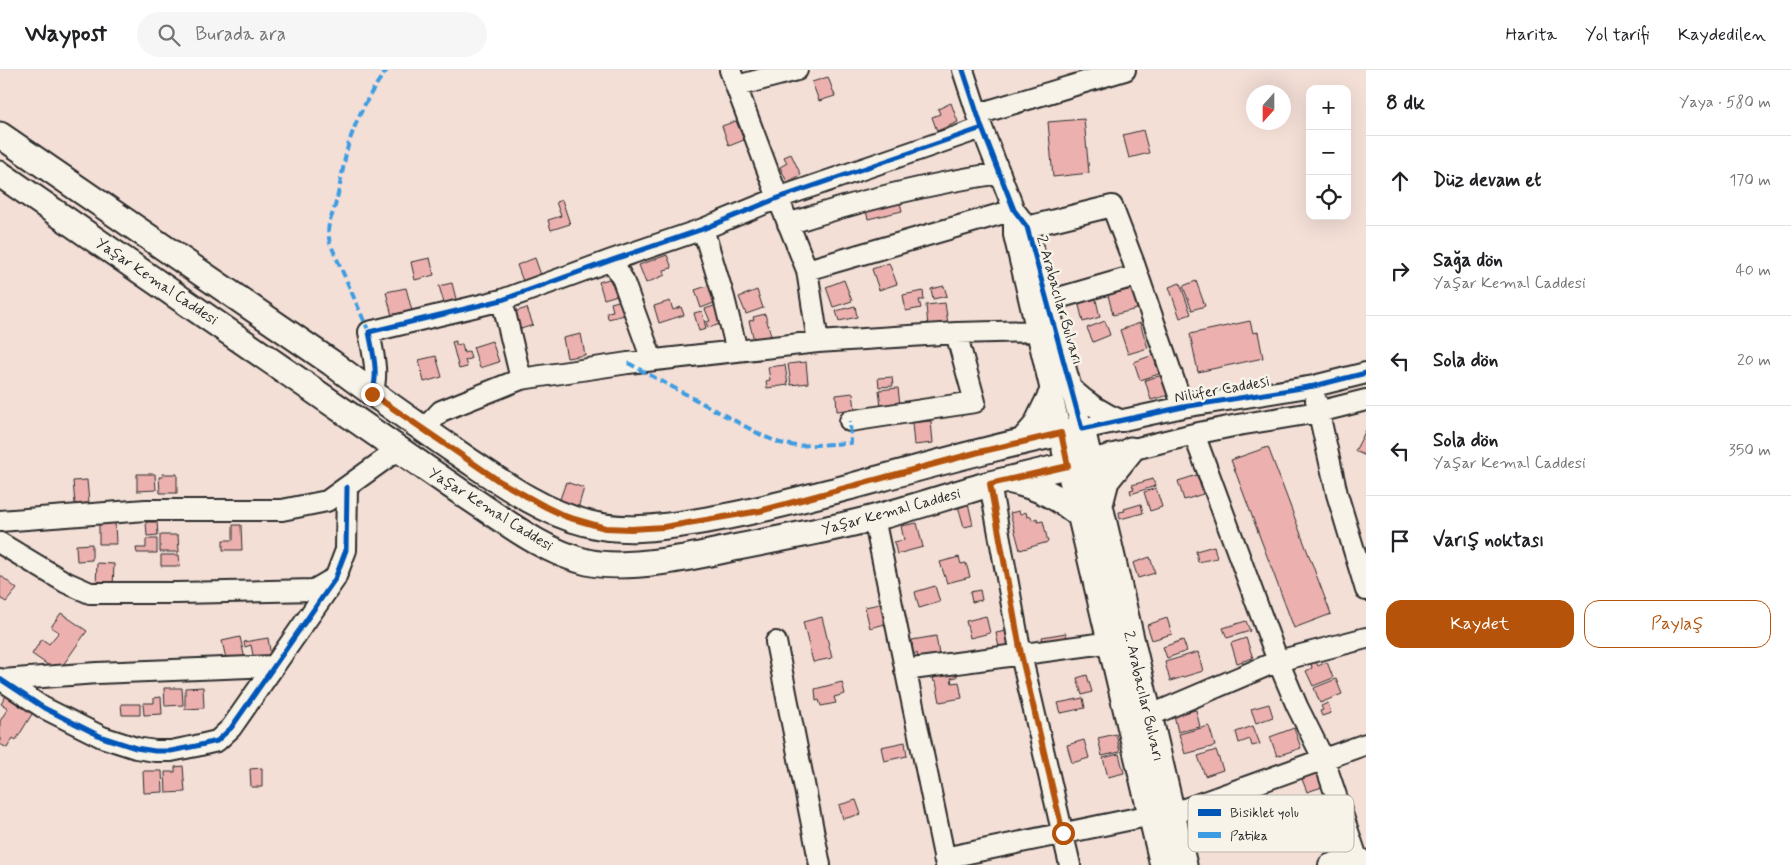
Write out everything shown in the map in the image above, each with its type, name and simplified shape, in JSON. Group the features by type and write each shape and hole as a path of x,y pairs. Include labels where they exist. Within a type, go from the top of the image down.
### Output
{"main road":[{"name":"Yaşar Kemal Caddesi","path":"0,135 332,363 372,394 499,481 546,507 584,523 605,528 664,527 760,511 1022,442 1072,431"},
{"name":"Yaşar Kemal Caddesi","path":"0,174 462,493 540,543 572,557 604,565 632,564 693,556 874,518 999,482 1079,463"},
{"path":"1022,442 1062,391"},
{"name":"2. Arabacılar Bulvarı","path":"1072,431 1090,510 1149,716 1162,815 1184,865"},
{"path":"1131,450 1106,481 1090,510 1162,815 1164,865"},
{"path":"999,482 1031,486 1049,493 1066,503 1090,510"}],"street":[{"path":"797,70 733,78 807,270 818,342"},
{"name":"2. Arabacılar Bulvarı","path":"963,70 1014,210 1027,227 1048,301 1062,391 1072,431"},
{"path":"1082,83 1102,70"},
{"path":"372,394 376,383 376,372 369,332 502,300 703,229 778,198 980,121 1082,83 1125,70"},
{"path":"788,224 827,211 901,191 1000,173"},
{"path":"1027,227 1112,206 1138,275 1183,407"},
{"path":"807,270 1014,210 1014,235 1037,331 1062,391 1088,403 1102,413 1122,421"},
{"path":"703,229 724,298 737,351"},
{"path":"612,260 623,280 652,360"},
{"path":"1048,301 1138,275"},
{"path":"502,300 521,379"},
{"path":"423,430 441,411 521,379 652,360 818,342 956,333 1037,331"},
{"path":"850,421 975,402 956,333"},
{"name":"Nilüfer Caddesi","path":"1072,431 1183,407 1314,386 1366,373"},
{"path":"1314,386 1318,412 1337,494 1366,590"},
{"path":"1079,463 1238,424 1318,412 1366,400"},
{"path":"1194,434 1278,661 1297,706 1324,760 1337,795"},
{"path":"0,521 146,510 282,510 327,501 398,449"},
{"path":"999,482 1021,654 1070,865"},
{"path":"1,679 44,708 102,737 136,748 171,751 216,741 231,728 335,578 346,550 347,487"},
{"path":"874,518 945,861 1063,833 1162,815 1188,806"},
{"path":"0,543 65,582 90,593 314,590 335,578"},
{"path":"1149,716 1278,661 1366,638"},
{"path":"776,642 820,865"},
{"path":"905,670 1105,642"},
{"path":"1,679 274,666"},
{"path":"1221,795 1366,744"},
{"path":"1329,865 1363,862 1354,838"}],"building":[{"path":"828,77 835,96 819,101 812,82"},
{"path":"951,103 958,122 937,131 932,117 940,114 938,109"},
{"path":"1084,119 1089,173 1053,177 1048,122"},
{"path":"736,121 744,140 729,146 722,126"},
{"path":"1143,130 1149,153 1129,158 1123,135"},
{"path":"791,154 801,175 787,182 780,167 787,163 784,157"},
{"path":"562,200 570,224 551,230 548,220 561,216 556,202"},
{"path":"900,203 902,211 868,219 866,211"},
{"path":"667,255 672,268 664,270 665,275 646,283 639,265"},
{"path":"430,258 434,275 415,280 411,262"},
{"path":"535,258 542,278 524,284 517,265"},
{"path":"889,263 897,284 879,290 872,269"},
{"path":"619,276 624,293 604,299 599,282"},
{"path":"844,280 852,301 833,307 826,287"},
{"path":"1196,281 1205,306 1192,310 1183,286"},
{"path":"452,283 457,303 445,306 439,286"},
{"path":"1180,283 1191,314 1180,318 1169,287"},
{"path":"713,284 719,301 701,308 695,290"},
{"path":"944,286 947,296 933,299 931,289"},
{"path":"406,288 412,311 392,316 386,292"},
{"path":"1132,289 1137,309 1113,315 1108,295"},
{"path":"757,290 763,308 746,314 739,297"},
{"path":"923,291 924,300 919,300 921,308 906,311 903,295"},
{"path":"1095,296 1100,317 1083,322 1078,301"},
{"path":"626,299 629,314 608,319 607,312 613,311 611,303"},
{"path":"670,301 673,310 681,307 684,315 659,323 654,306"},
{"path":"945,303 948,324 928,326 926,305"},
{"path":"720,304 726,322 708,328 706,322 710,321 705,309"},
{"path":"855,306 857,317 839,321 836,311"},
{"path":"527,308 533,325 518,330 511,313"},
{"path":"702,311 706,329 699,331 694,313"},
{"path":"765,314 772,339 755,344 749,321 754,320 753,317"},
{"path":"1105,321 1110,335 1093,342 1087,328"},
{"path":"1250,321 1253,333 1258,332 1263,358 1198,372 1190,334"},
{"path":"1140,323 1148,348 1128,354 1120,330"},
{"path":"581,334 585,355 567,358 563,338"},
{"path":"456,341 456,345 462,344 464,353 469,351 471,359 465,360 467,367 459,369 452,342"},
{"path":"492,341 499,362 480,368 473,347"},
{"path":"1153,355 1159,374 1140,380 1134,362"},
{"path":"436,356 442,377 424,382 419,360"},
{"path":"806,362 808,383 791,385 788,364"},
{"path":"785,365 788,385 767,388 766,381 770,380 768,367"},
{"path":"1163,375 1169,395 1151,400 1145,380"},
{"path":"892,377 893,386 879,387 878,378"},
{"path":"898,388 900,405 881,407 879,390"},
{"path":"853,393 855,409 837,411 836,395"},
{"path":"931,421 933,443 914,445 912,423"},
{"path":"1366,430 1366,456 1355,451"},
{"path":"1268,447 1331,614 1294,628 1231,460"},
{"path":"137,474 155,474 156,490 137,491"},
{"path":"162,474 177,474 177,493 160,493 159,477 163,477"},
{"path":"1197,475 1203,494 1184,500 1178,481"},
{"path":"1153,479 1155,486 1131,494 1130,490 1134,489 1132,485"},
{"path":"87,480 89,503 75,504 73,481"},
{"path":"566,482 584,488 578,508 559,502"},
{"path":"1156,488 1162,507 1150,511 1144,492"},
{"path":"968,503 973,525 964,527 958,506"},
{"path":"1141,504 1143,513 1120,519 1119,512"},
{"path":"1019,511 1020,514 1026,512 1027,517 1031,516 1032,520 1037,518 1038,522 1043,521 1048,542 1020,550 1010,513"},
{"path":"146,522 157,522 158,535 147,536"},
{"path":"99,523 115,523 116,544 99,544"},
{"path":"917,523 923,547 897,554 894,542 904,540 901,526"},
{"path":"233,525 241,525 242,550 223,550 223,540 233,540"},
{"path":"160,535 178,535 179,552 160,552"},
{"path":"146,539 157,539 157,553 137,553 136,548 146,548"},
{"path":"92,544 92,560 77,561 76,545"},
{"path":"1214,546 1217,558 1198,562 1196,551"},
{"path":"161,555 179,555 180,566 161,566"},
{"path":"959,557 961,564 966,563 970,577 947,583 940,562"},
{"path":"1150,557 1155,573 1138,578 1133,563"},
{"path":"97,563 114,564 113,586 96,585"},
{"path":"0,575 17,589 6,602 0,598"},
{"path":"935,586 940,602 919,608 915,592"},
{"path":"980,590 982,600 972,602 970,592"},
{"path":"885,603 889,623 870,628 865,607"},
{"path":"61,613 87,631 58,672 32,654 42,639 49,644 59,632 51,627"},
{"path":"986,616 990,633 970,638 966,621"},
{"path":"822,617 832,658 813,662 803,622"},
{"path":"1167,618 1172,634 1152,640 1147,625"},
{"path":"1246,621 1250,631 1227,638 1223,628"},
{"path":"1011,630 1017,653 1001,657 996,633"},
{"path":"1066,633 1068,644 1044,648 1042,637"},
{"path":"936,636 939,655 919,663 917,653 913,654 912,640"},
{"path":"240,637 245,659 227,663 222,641"},
{"path":"268,638 271,657 254,660 251,645 245,647 244,642"},
{"path":"1246,638 1253,658 1237,663 1231,643"},
{"path":"1183,640 1187,651 1167,658 1163,647"},
{"path":"1198,652 1203,671 1170,681 1165,662"},
{"path":"1316,662 1318,666 1327,662 1333,678 1313,686 1306,671 1312,668 1311,664"},
{"path":"955,667 957,677 951,678 952,683 959,682 962,698 940,702 932,671"},
{"path":"1087,675 1092,692 1082,695 1077,678"},
{"path":"1336,679 1342,694 1320,703 1314,688"},
{"path":"842,682 845,694 834,697 836,703 821,706 819,700 816,701 815,689"},
{"path":"203,687 204,708 185,709 185,688"},
{"path":"164,688 182,688 183,705 165,706"},
{"path":"10,689 37,706 16,740 13,738 7,748 0,744 0,721 8,708 1,704"},
{"path":"161,697 162,714 144,715 143,703 154,703 154,698"},
{"path":"1083,698 1085,708 1061,713 1058,703"},
{"path":"1328,703 1331,713 1322,716 1320,711 1323,710 1321,706"},
{"path":"121,704 140,704 140,715 122,715"},
{"path":"1269,704 1273,717 1256,723 1251,709"},
{"path":"1196,710 1200,727 1178,732 1174,715"},
{"path":"1209,726 1215,746 1185,754 1179,734"},
{"path":"1253,726 1260,744 1252,746 1250,739 1239,743 1236,732"},
{"path":"1294,728 1301,748 1277,756 1270,737"},
{"path":"1116,734 1120,752 1102,756 1098,738"},
{"path":"1084,740 1089,758 1072,763 1067,745"},
{"path":"905,742 907,756 884,761 881,747"},
{"path":"1216,750 1223,770 1205,776 1198,756"},
{"path":"1119,754 1124,773 1108,777 1103,758"},
{"path":"183,766 185,792 166,793 165,772 175,772 175,767"},
{"path":"1321,766 1328,785 1307,792 1300,774"},
{"path":"262,768 262,787 251,787 250,769"},
{"path":"143,771 162,771 163,792 144,793"},
{"path":"856,800 861,814 843,819 839,805"}],"marked path":[{"path":"369,332 330,243 328,231 351,136 369,96 387,70"},
{"path":"628,363 763,436 780,443 796,446 851,443 850,421"}],"cycle path":[{"path":"963,70 982,128 1014,210 1027,227 1082,429 1183,407 1314,386 1366,373"},
{"path":"372,394 375,371 369,332 502,300 703,229 778,198 982,128"},
{"path":"0,679 44,708 102,737 136,748 171,751 217,741 231,728 335,579 346,550 347,487"}],"route":[{"path":"372,394 499,481 567,517 605,528 664,527 760,511 979,452 1061,433 1068,466 990,484 1021,654 1063,833"}]}
